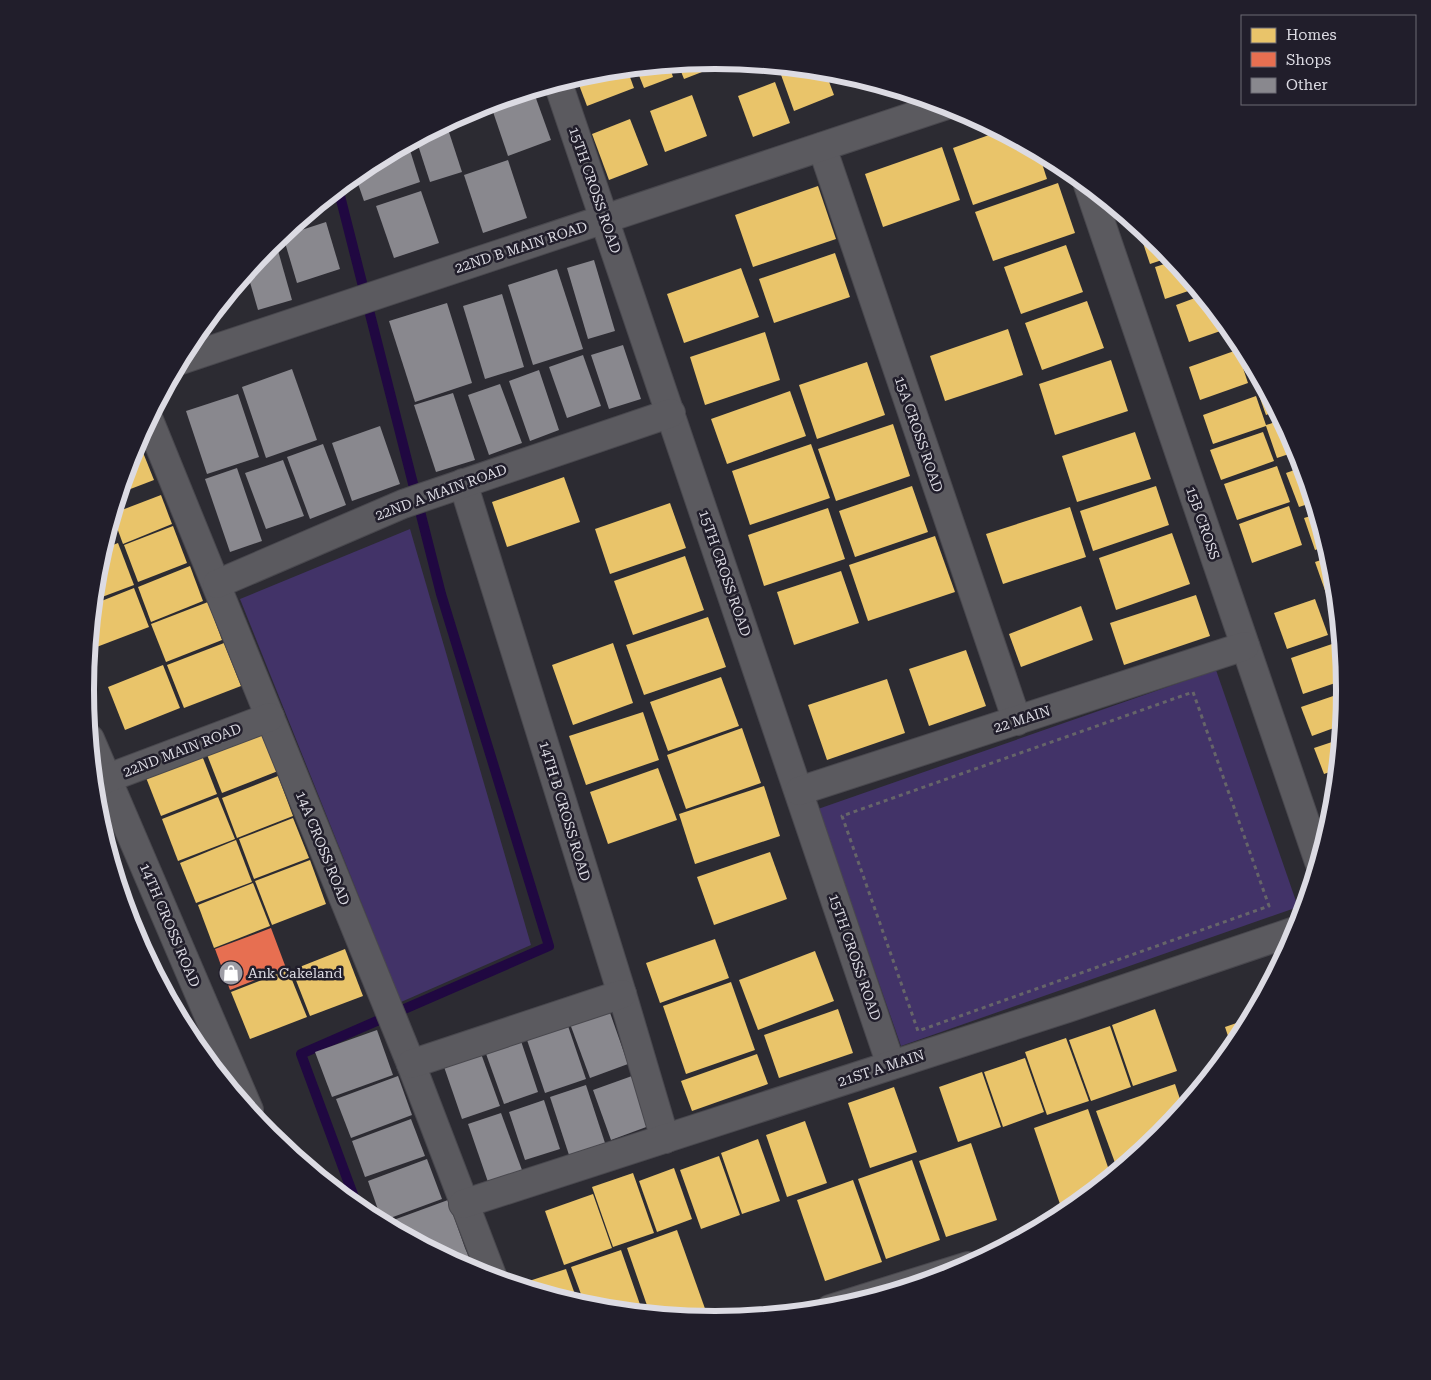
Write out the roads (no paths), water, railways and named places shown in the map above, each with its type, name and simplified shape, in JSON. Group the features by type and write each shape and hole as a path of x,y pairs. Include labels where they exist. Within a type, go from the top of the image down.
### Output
{"street":[{"name":"15TH CROSS ROAD","path":"560,89 891,1064"},
{"name":"22ND B MAIN ROAD","path":"192,356 935,109"},
{"name":"15A CROSS ROAD","path":"822,147 1017,720"},
{"name":"15B CROSS","path":"1092,195 1315,854"},
{"name":"22ND A MAIN ROAD","path":"217,584 403,504 670,413"},
{"name":"14A CROSS ROAD","path":"152,428 411,1064 489,1268"},
{"name":"14TH B CROSS ROAD","path":"463,483 622,994 665,1139"},
{"name":"22 MAIN","path":"799,791 1245,646"},
{"name":"22ND MAIN ROAD","path":"101,781 270,717"},
{"name":"14TH CROSS ROAD","path":"102,783 242,1092"},
{"name":"21ST A MAIN","path":"463,1204 1068,1008 1286,934"},
{"path":"411,1064 622,994"}],"waterway":[{"path":"340,195 441,594 549,946 301,1054 353,1195"}],"place":[{"name":"Ank Cakeland","path":"231,973"}]}
